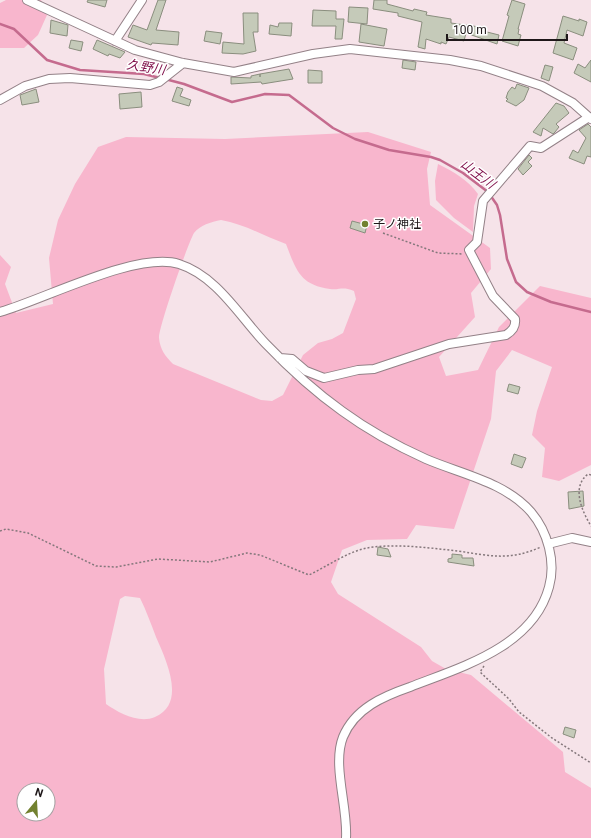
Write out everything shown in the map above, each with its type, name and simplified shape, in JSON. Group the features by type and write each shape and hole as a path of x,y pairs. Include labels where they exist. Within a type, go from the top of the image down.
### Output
{"street":[{"path":"27,0 115,41 156,57 183,63 234,72 313,54 350,49 450,60 481,66 542,86 573,103 590,118 541,148 530,146 483,201 477,242 469,250 492,296 515,320 516,324 512,331 506,335 449,344 374,369 358,370 324,378 306,371 292,360 280,358"},
{"path":"115,41 142,0"},
{"path":"0,100 25,86 48,79 70,78 150,85 160,82 183,63"},
{"path":"0,312 129,266 156,261 168,262 186,267 203,277 222,294 280,358 315,390 372,431 428,460 506,492 531,511 541,527 548,544 552,562 549,586 541,608 527,627 500,647 462,667 386,696 368,706 348,728 343,738 340,768 344,797 346,838"},
{"path":"548,544 572,538 591,542"}],"path":[{"path":"383,233 438,253 461,255 469,250"},
{"path":"591,475 588,474 582,478 578,492 582,511 591,526"},
{"path":"0,531 6,529 28,533 96,566 116,567 158,559 210,562 247,553 260,555 309,575 339,558 360,549 373,547 392,545 428,548 492,557 530,552 548,544"},
{"path":"485,664 480,672 509,699 519,712 552,738 591,763"}],"shaded area":[{"path":"6,0 41,0 47,15 38,35 24,48 0,48 0,3"},
{"path":"368,132 431,152 427,169 430,205 490,248 491,269 471,293 475,317 439,357 446,376 478,370 499,327 540,286 591,298 591,465 559,481 542,477 545,448 532,435 537,411 552,367 512,350 496,371 491,419 454,529 416,525 407,539 367,540 342,550 331,582 338,594 421,647 432,661 446,669 471,675 563,752 565,772 591,788 591,838 0,838 0,255 11,267 5,284 16,313 53,304 49,258 58,220 75,184 98,147 126,137 225,139","holes":["221,220 246,227 286,244 296,269 306,280 320,287 330,289 344,288 354,291 356,299 343,333 332,339 318,343 303,355 283,395 272,401 261,400 173,364 165,355 160,346 159,338 163,319 180,268 194,233 196,230 210,223","125,596 140,598 169,669 172,692 170,702 165,710 149,719 129,716 106,704 104,669 120,599"]},
{"path":"438,164 460,177 478,194 474,206 473,232 454,218 436,200 435,181"}],"building":[{"path":"88,0 107,0 105,7 87,2"},
{"path":"158,0 166,0 156,30 179,32 178,45 152,43 151,45 128,37 133,25 147,30"},
{"path":"374,0 387,0 387,4 413,11 414,9 427,12 426,15 451,19 451,23 480,27 479,30 499,35 497,44 466,33 464,41 449,37 446,44 441,42 441,44 426,39 425,49 418,47 422,22 398,16 398,13 373,9"},
{"path":"512,0 525,4 518,29 518,34 521,35 518,46 502,41 509,16 507,15"},
{"path":"349,7 368,8 367,24 348,22"},
{"path":"313,10 336,11 336,19 344,19 342,39 335,39 336,26 312,26"},
{"path":"243,13 258,13 258,32 253,32 256,51 243,54 222,53 223,42 244,44"},
{"path":"563,16 587,22 583,36 567,30 564,43 577,48 573,60 553,53"},
{"path":"51,20 68,25 67,36 50,33"},
{"path":"279,23 292,23 291,36 269,34 270,25 278,27"},
{"path":"361,24 387,29 384,46 359,42"},
{"path":"206,31 222,33 220,44 204,41"},
{"path":"71,40 83,42 81,51 69,48"},
{"path":"97,40 125,52 120,58 109,54 108,56 93,49"},
{"path":"403,60 416,62 415,70 402,68"},
{"path":"591,60 591,82 574,73 578,64 585,68"},
{"path":"545,65 553,67 549,81 541,78"},
{"path":"289,69 293,79 262,84 261,82 231,84 231,77 251,78 251,76"},
{"path":"308,70 322,71 322,83 308,83"},
{"path":"517,84 529,88 524,100 516,106 506,101 508,99 506,98 508,92 512,87 515,89"},
{"path":"177,87 183,89 180,96 191,100 189,106 172,101"},
{"path":"36,89 39,102 22,105 20,95"},
{"path":"141,92 142,107 120,109 119,94"},
{"path":"556,103 564,106 569,113 556,124 559,127 553,134 543,128 541,136 533,132"},
{"path":"588,124 591,127 591,157 587,156 584,164 569,158 573,150 578,153 586,138 579,130"},
{"path":"529,155 532,158 528,162 532,166 523,175 518,169"},
{"name":"子ノ神社","path":"352,221 367,225 365,233 350,228"},
{"path":"509,384 520,387 518,394 507,391"},
{"path":"514,454 526,458 522,468 511,464"},
{"path":"583,491 584,506 569,509 568,492"},
{"path":"378,547 388,549 391,557 377,555"},
{"path":"452,554 462,555 462,558 473,558 474,566 448,562 448,559 452,558"},
{"path":"565,727 576,730 574,738 563,734"}],"waterway":[{"name":"久野川","path":"0,24 14,29 47,60 80,70 144,74 160,78"},
{"name":"山王川","path":"165,79 184,84 232,102 265,94 289,95 333,128 355,139 389,150 431,157 440,160 463,173 488,192 497,205 507,259 516,282 527,292 551,302 591,312"}],"place":[{"name":"子ノ神社","path":"365,224"}]}
